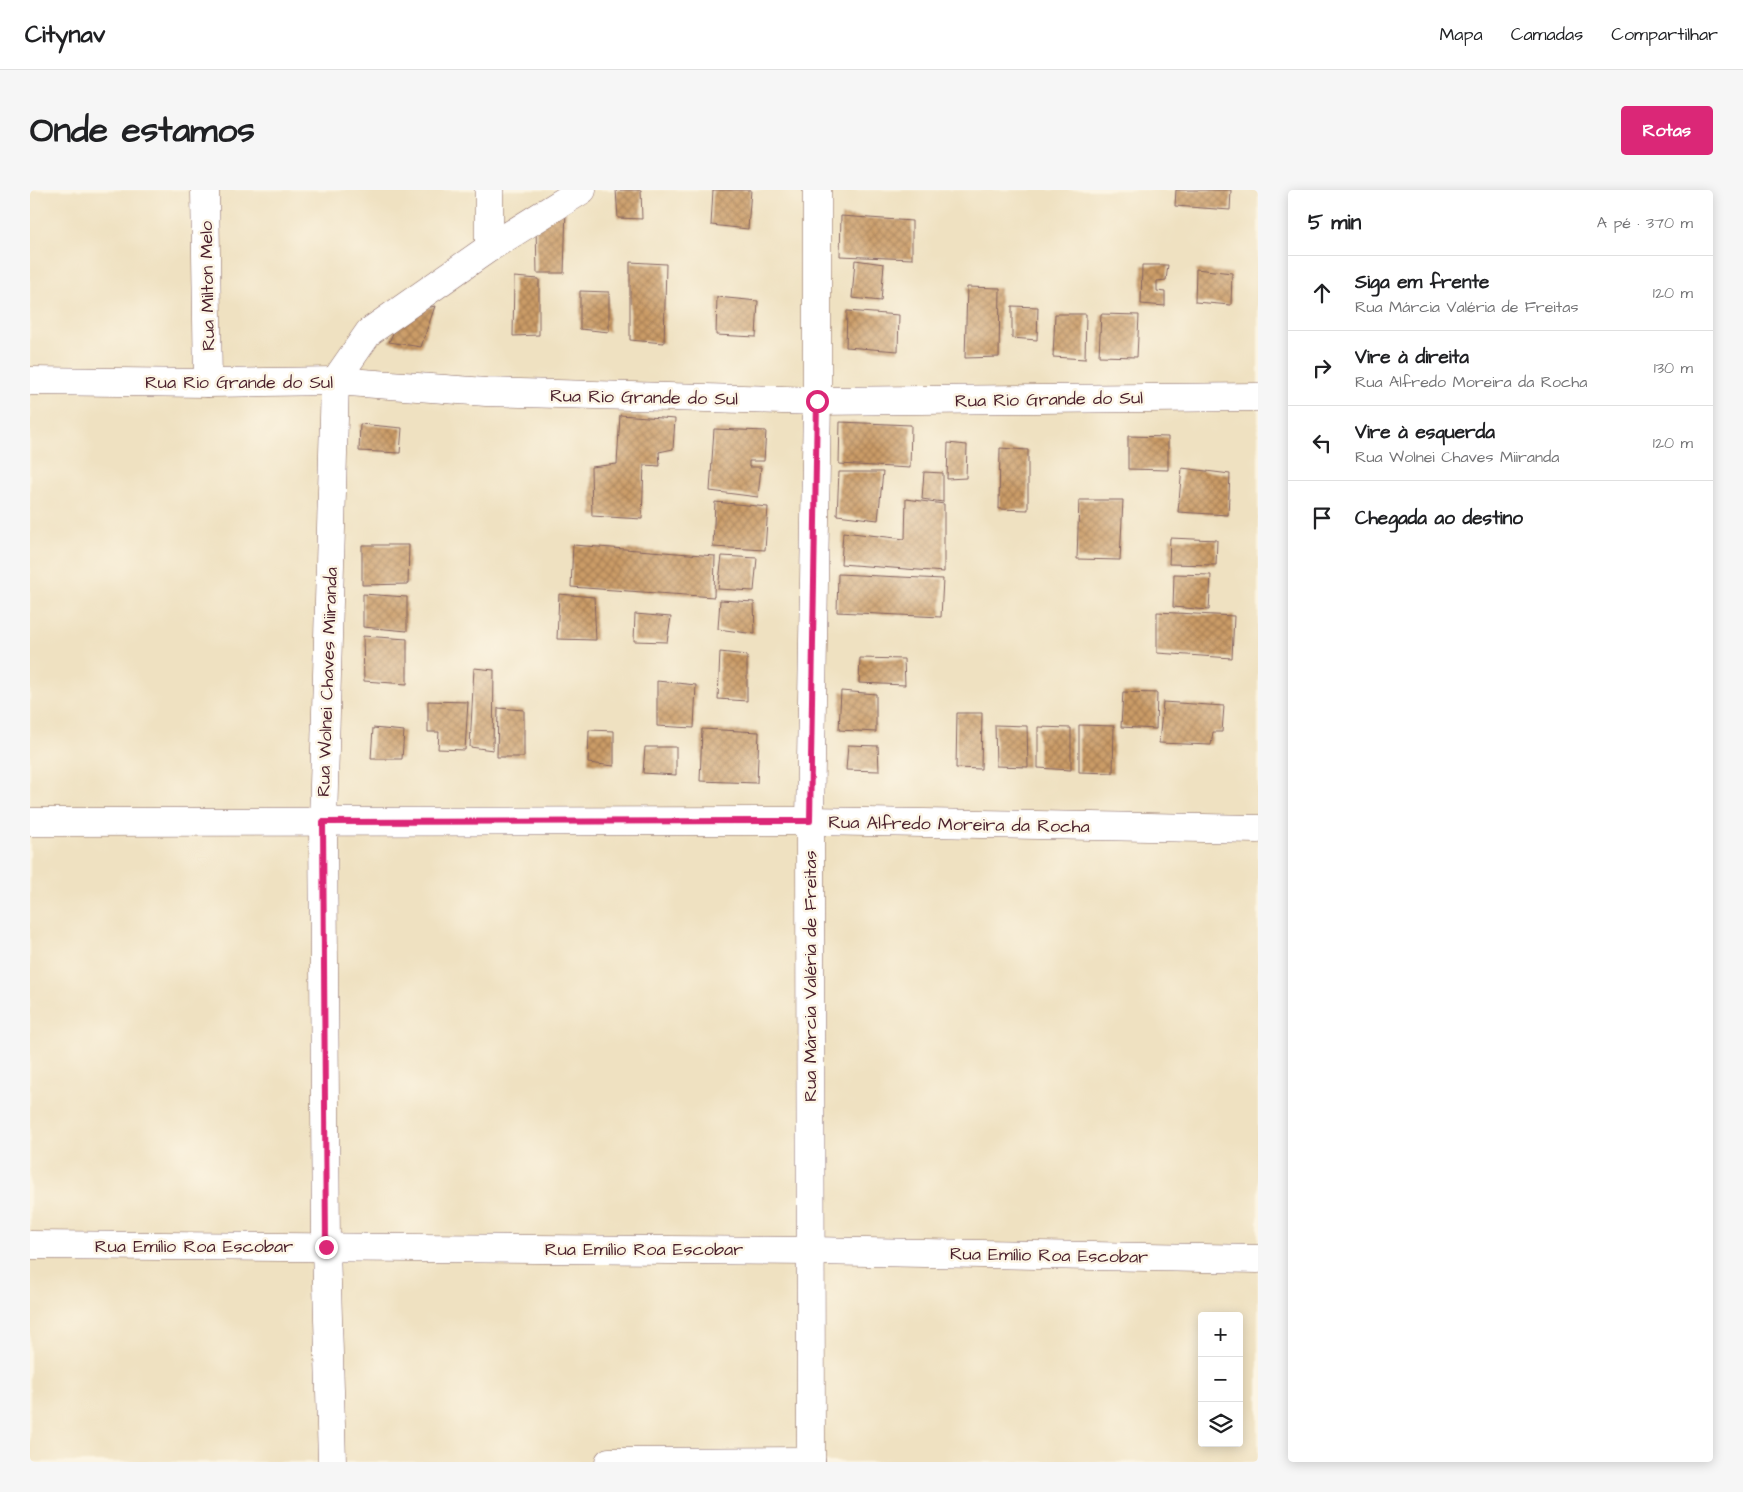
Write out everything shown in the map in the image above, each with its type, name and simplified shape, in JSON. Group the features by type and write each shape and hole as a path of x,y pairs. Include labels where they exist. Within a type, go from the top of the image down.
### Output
{"street":[{"name":"Rua Milton Melo","path":"205,190 208,383"},
{"path":"489,190 490,248"},
{"path":"335,381 369,332 490,248 582,190"},
{"name":"Rua Márcia Valéria de Freitas","path":"811,1461 810,821 817,401 817,190"},
{"name":"Rua Rio Grande do Sul","path":"30,381 208,383 335,381 486,392 817,401 1258,397"},
{"name":"Rua Wolnei Chaves Miiranda","path":"332,1462 326,1247 323,822 335,381"},
{"name":"Rua Alfredo Moreira da Rocha","path":"30,822 810,821 1258,829"},
{"name":"Rua Emílio Roa Escobar","path":"30,1245 810,1251 1258,1259"},
{"path":"609,1462 811,1461"}],"building":[{"path":"616,190 641,190 642,219 618,218"},
{"path":"713,190 751,190 748,229 711,225"},
{"path":"1176,190 1231,190 1230,210 1175,206"},
{"path":"566,208 564,273 537,273 536,226"},
{"path":"841,216 912,221 912,259 840,256"},
{"path":"855,260 884,264 881,301 852,298"},
{"path":"630,262 666,264 664,343 630,340"},
{"path":"1142,265 1168,265 1166,280 1157,281 1157,291 1165,292 1165,306 1141,304"},
{"path":"1196,269 1232,273 1231,305 1195,302"},
{"path":"514,277 539,279 539,335 513,336"},
{"path":"967,287 1000,288 999,357 965,358"},
{"path":"580,291 609,292 609,332 580,329"},
{"path":"717,297 758,301 756,337 716,335"},
{"path":"435,306 421,347 389,342 402,314"},
{"path":"1012,306 1038,307 1037,340 1012,338"},
{"path":"847,311 899,315 898,351 846,347"},
{"path":"1055,314 1086,314 1085,359 1053,357"},
{"path":"1101,314 1139,315 1137,357 1099,356"},
{"path":"620,415 675,419 673,449 659,452 660,466 644,465 642,519 592,516 591,467 617,464"},
{"path":"840,422 911,425 910,468 839,464"},
{"path":"360,424 402,428 400,453 359,451"},
{"path":"714,429 766,431 764,461 749,461 749,467 761,467 758,497 710,491"},
{"path":"1128,436 1168,437 1168,470 1128,469"},
{"path":"948,443 967,445 966,478 947,479"},
{"path":"1000,448 1028,450 1028,510 999,509"},
{"path":"1182,468 1230,474 1228,515 1178,512"},
{"path":"839,472 883,472 878,520 837,515"},
{"path":"924,472 943,473 943,502 922,499"},
{"path":"906,499 944,504 944,572 841,564 843,532 905,539"},
{"path":"1079,500 1123,500 1120,560 1077,559"},
{"path":"715,502 768,507 765,550 713,547"},
{"path":"1170,538 1217,540 1216,565 1169,564"},
{"path":"362,545 409,545 408,584 362,585"},
{"path":"573,545 715,556 714,597 571,587"},
{"path":"722,556 757,558 754,591 718,589"},
{"path":"838,574 943,579 941,617 837,612"},
{"path":"1174,574 1211,575 1209,610 1173,607"},
{"path":"363,594 407,597 407,631 363,627"},
{"path":"559,594 594,597 596,640 557,639"},
{"path":"720,600 754,602 755,634 718,629"},
{"path":"1157,612 1234,616 1232,658 1157,653"},
{"path":"635,614 671,617 667,642 634,641"},
{"path":"363,636 407,639 407,684 364,681"},
{"path":"720,652 747,655 747,701 718,699"},
{"path":"860,658 904,659 905,685 859,683"},
{"path":"474,668 494,670 493,750 470,747"},
{"path":"657,681 696,685 694,728 657,726"},
{"path":"841,691 876,694 876,732 839,730"},
{"path":"1123,692 1157,693 1156,729 1121,727"},
{"path":"428,701 468,702 465,750 438,749 439,732 428,732"},
{"path":"1163,702 1224,706 1222,732 1213,732 1211,745 1159,743"},
{"path":"498,708 524,710 524,757 497,757"},
{"path":"957,713 982,713 981,769 956,768"},
{"path":"995,725 1027,726 1028,767 996,766"},
{"path":"1079,725 1114,726 1113,773 1079,772"},
{"path":"1038,727 1071,728 1071,770 1038,768"},
{"path":"373,728 404,731 402,759 371,759"},
{"path":"702,729 759,732 757,783 700,781"},
{"path":"589,730 614,731 614,766 588,763"},
{"path":"848,745 878,746 879,771 846,770"},
{"path":"645,747 676,747 676,775 643,773"}],"route":[{"path":"326,1247 323,822 810,821 817,401"}]}
